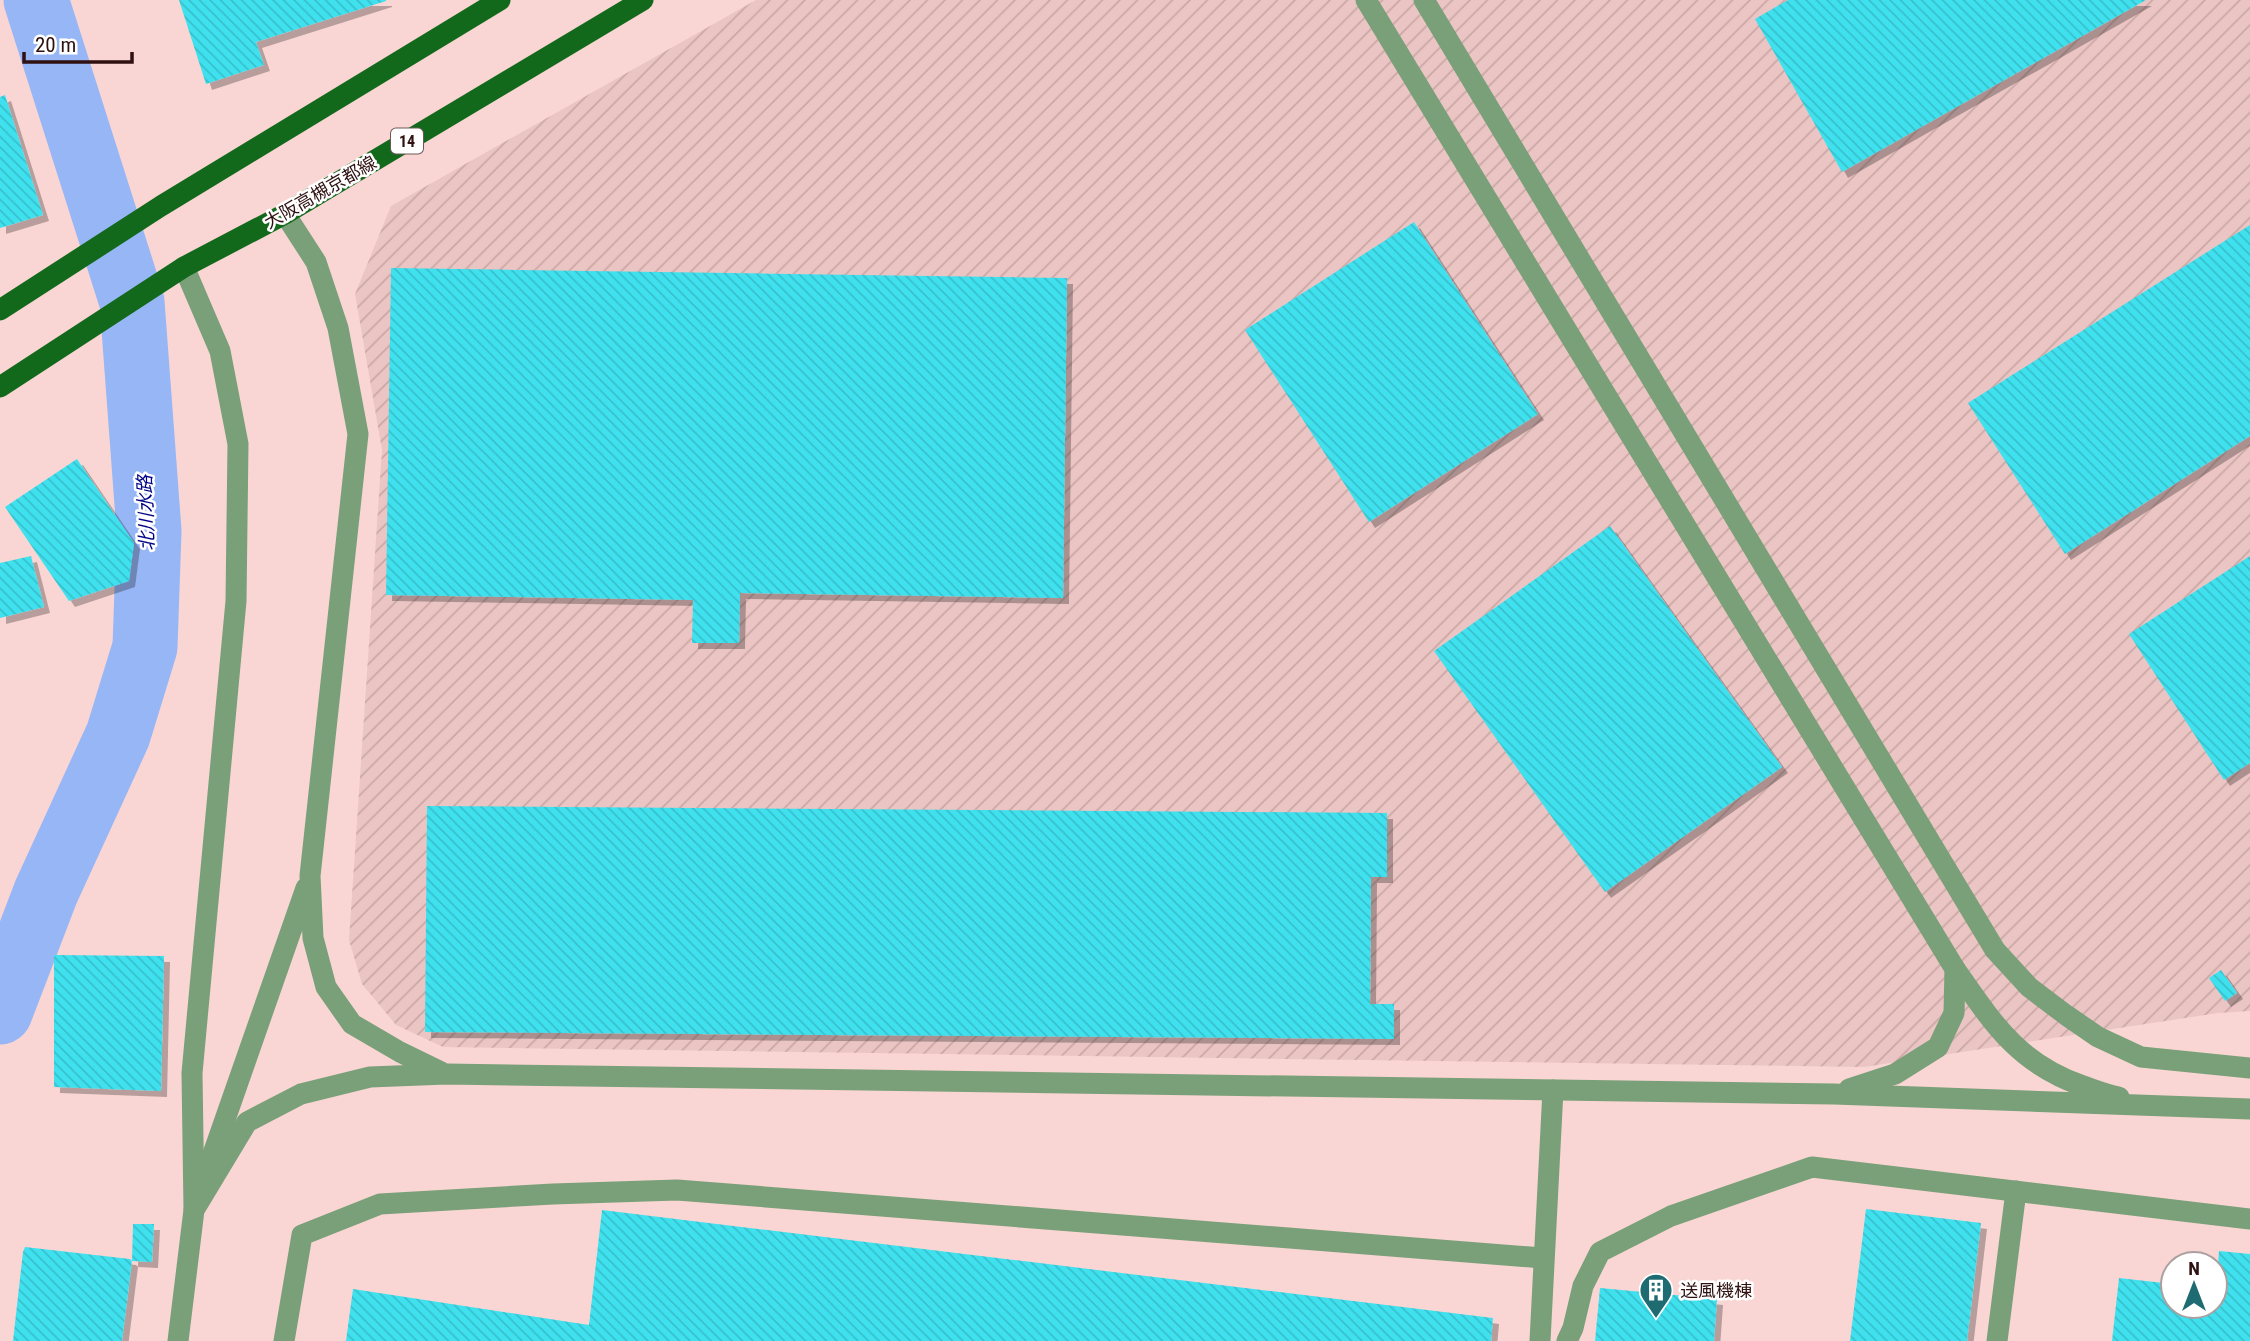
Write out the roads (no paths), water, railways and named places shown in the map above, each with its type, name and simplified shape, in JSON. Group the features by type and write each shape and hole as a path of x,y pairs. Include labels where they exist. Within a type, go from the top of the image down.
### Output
{"main road":[{"path":"0,310 161,206 500,0"},
{"name":"大阪高槻京都線","path":"0,387 175,273 285,214 643,0"}],"street":[{"path":"1366,0 1955,969 1990,1019 2020,1052 2057,1077 2114,1096 2187,1105 2250,1108"},
{"path":"1424,0 1995,950 2029,987 2098,1037 2141,1058 2250,1068"},
{"path":"285,214 316,262 331,306 338,328 358,434 310,876 313,938 326,987 352,1024 400,1052 446,1074"},
{"path":"175,273 220,351 238,444 236,601 191,1073 194,1210 178,1341"},
{"path":"194,1210 310,876"},
{"path":"1834,1094 1895,1074 1938,1047 1954,1013 1955,969"},
{"path":"194,1210 247,1122 301,1094 370,1077 446,1074 1834,1094 2250,1108"},
{"path":"1540,1341 1553,1090"},
{"path":"1567,1341 1573,1328 1583,1286 1600,1252 1671,1216 1812,1167 2250,1219"},
{"path":"284,1341 302,1235 380,1204 393,1203 553,1194 677,1191 1543,1258"},
{"path":"1997,1341 2016,1191"}],"waterway":[{"name":"北川水路","path":"0,1012 46,892 118,735 145,647 149,531 132,302 36,0"}],"place":[{"name":"送風機棟","path":"1656,1320"}]}
